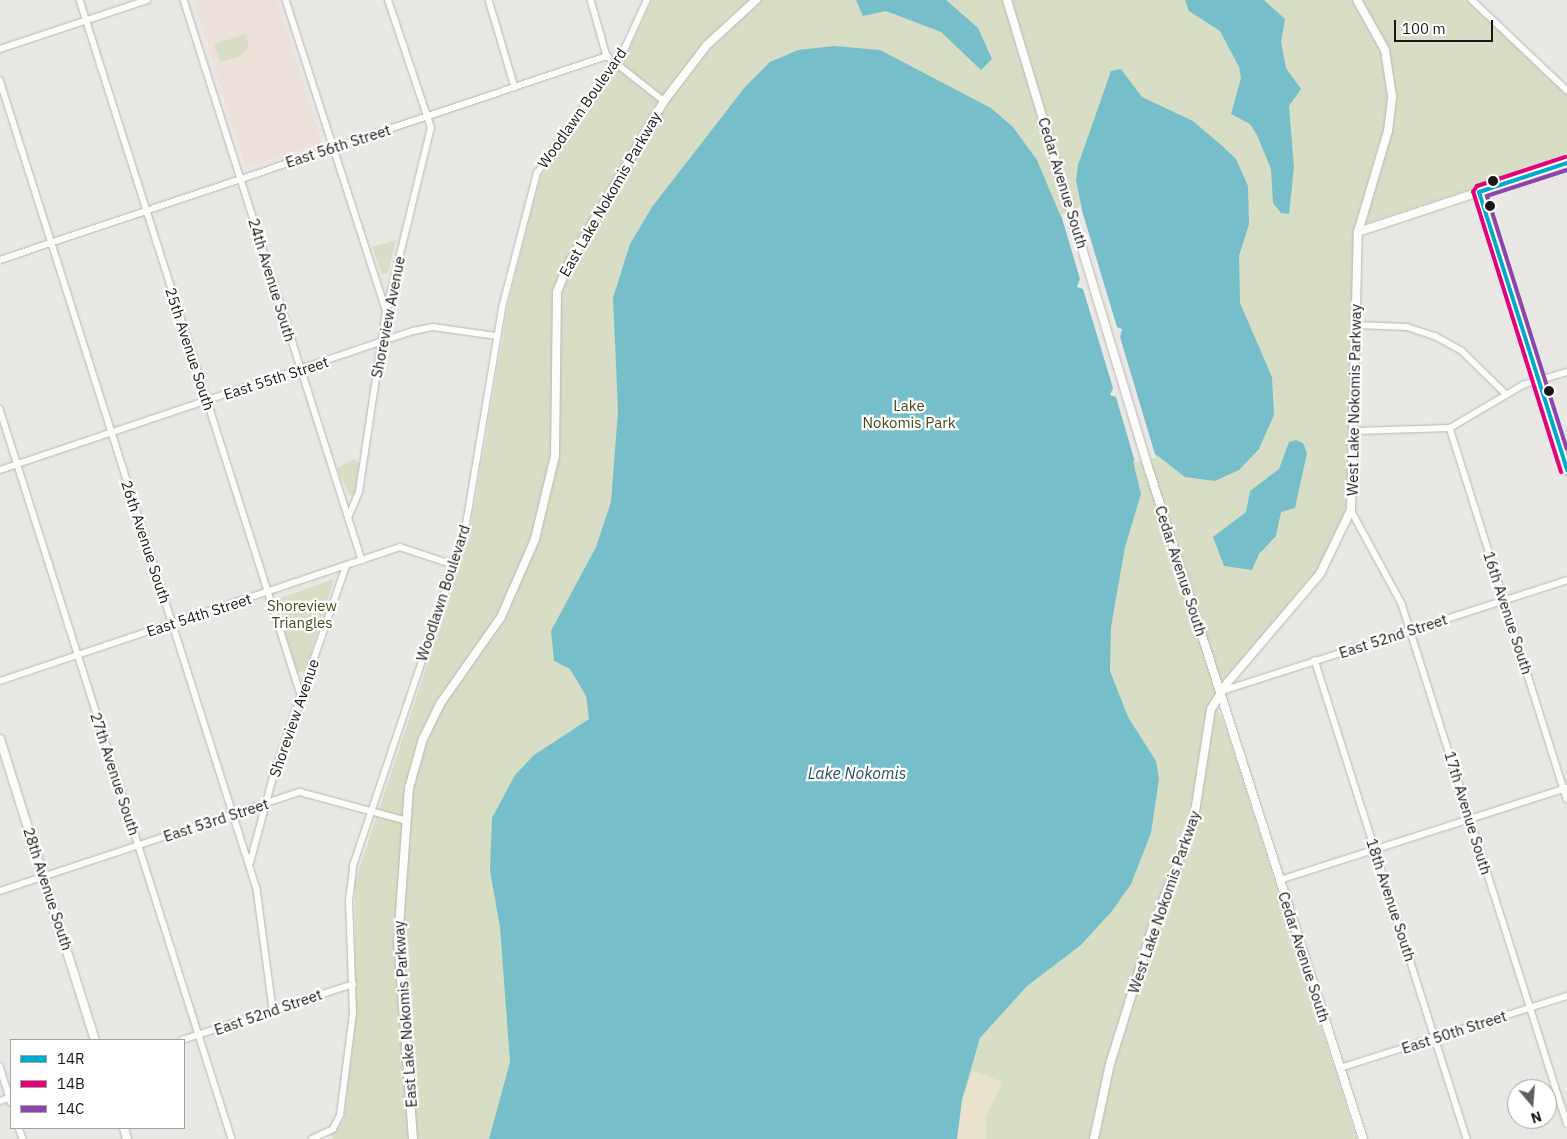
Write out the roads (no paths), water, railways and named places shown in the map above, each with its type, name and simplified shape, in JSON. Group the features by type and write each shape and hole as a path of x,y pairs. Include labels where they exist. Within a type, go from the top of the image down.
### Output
{"street":[{"name":"25th Avenue South","path":"80,0 302,698"},
{"path":"0,50 147,0"},
{"name":"24th Avenue South","path":"184,0 300,370 362,560"},
{"path":"286,0 386,312"},
{"name":"Shoreview Avenue","path":"348,518 359,492 386,312 431,128 424,117 388,0"},
{"path":"489,0 515,87"},
{"path":"591,0 607,56 613,63 664,101"},
{"name":"Woodlawn Boulevard","path":"312,1139 332,1129 340,1115 354,984 350,888 370,810 454,565 470,507 497,336 537,172 634,31 647,0"},
{"name":"East Lake Nokomis Parkway","path":"412,1139 398,949 404,820 423,739 445,696 501,616 529,558 541,518 555,456 553,322 561,279 664,101 707,44 756,0"},
{"name":"Cedar Avenue South","path":"1007,0 1150,473 1363,1139"},
{"name":"West Lake Nokomis Parkway","path":"1094,1139 1110,1064 1153,926 1193,825 1205,731 1220,691 1320,574 1351,510 1356,431 1358,232 1388,131 1392,96 1385,50 1357,0"},
{"path":"1472,0 1567,90"},
{"path":"1478,5 1483,0"},
{"name":"East 56th Street","path":"0,260 607,56"},
{"name":"26th Avenue South","path":"0,80 252,873 264,916 273,1009"},
{"path":"1358,232 1567,163"},
{"path":"1479,192 1567,470"},
{"path":"1356,325 1407,327 1435,336 1462,351 1506,394"},
{"name":"East 55th Street","path":"0,470 433,327 497,336"},
{"path":"1356,431 1450,428 1506,394 1567,372"},
{"name":"27th Avenue South","path":"0,410 232,1139"},
{"name":"16th Avenue South","path":"1450,428 1566,789 1567,799"},
{"name":"17th Avenue South","path":"1351,510 1402,604 1567,1123"},
{"name":"East 54th Street","path":"0,681 400,547 454,565"},
{"name":"Shoreview Avenue","path":"252,873 251,847 346,566"},
{"name":"East 52nd Street","path":"1220,691 1567,580"},
{"name":"18th Avenue South","path":"1315,660 1467,1139"},
{"name":"28th Avenue South","path":"0,739 96,1039"},
{"path":"1280,880 1566,789"},
{"name":"East 53rd Street","path":"0,891 305,791 404,820"},
{"name":"East 52nd Street","path":"185,1039 354,984"},
{"name":"East 50th Street","path":"1340,1068 1567,996"},
{"path":"0,1066 10,1096"}],"water":[{"path":"856,0 946,0 978,28 992,59 981,70 941,32 886,11 863,16"},
{"path":"1185,0 1264,0 1285,19 1281,42 1286,68 1301,89 1289,106 1294,167 1289,214 1281,213 1273,203 1271,169 1257,135 1250,124 1231,114 1241,78 1239,67 1220,31 1189,11"},
{"name":"Lake Nokomis","path":"834,46 880,50 991,108 1013,127 1037,160 1061,217 1082,209 1076,181 1078,165 1111,71 1121,69 1142,97 1193,121 1219,143 1236,159 1248,186 1249,224 1239,256 1240,303 1272,377 1274,415 1259,449 1239,470 1215,481 1185,477 1154,453 1133,461 1141,494 1125,547 1111,627 1110,671 1128,717 1156,761 1159,779 1151,833 1131,884 1112,911 1081,945 1027,986 980,1038 962,1100 957,1139 489,1139 510,1062 500,927 490,871 492,818 515,775 534,755 589,719 586,696 570,669 554,661 551,631 596,547 611,502 618,411 613,298 630,244 652,207 745,87 770,62 798,50"},
{"path":"1296,440 1303,443 1307,453 1295,508 1281,512 1276,536 1259,554 1252,570 1224,566 1213,537 1246,512 1250,491 1279,469 1289,442"}],"park label":[{"name":"Lake Nokomis Park","path":"909,414"},
{"name":"Shoreview Triangles","path":"302,614"}]}
